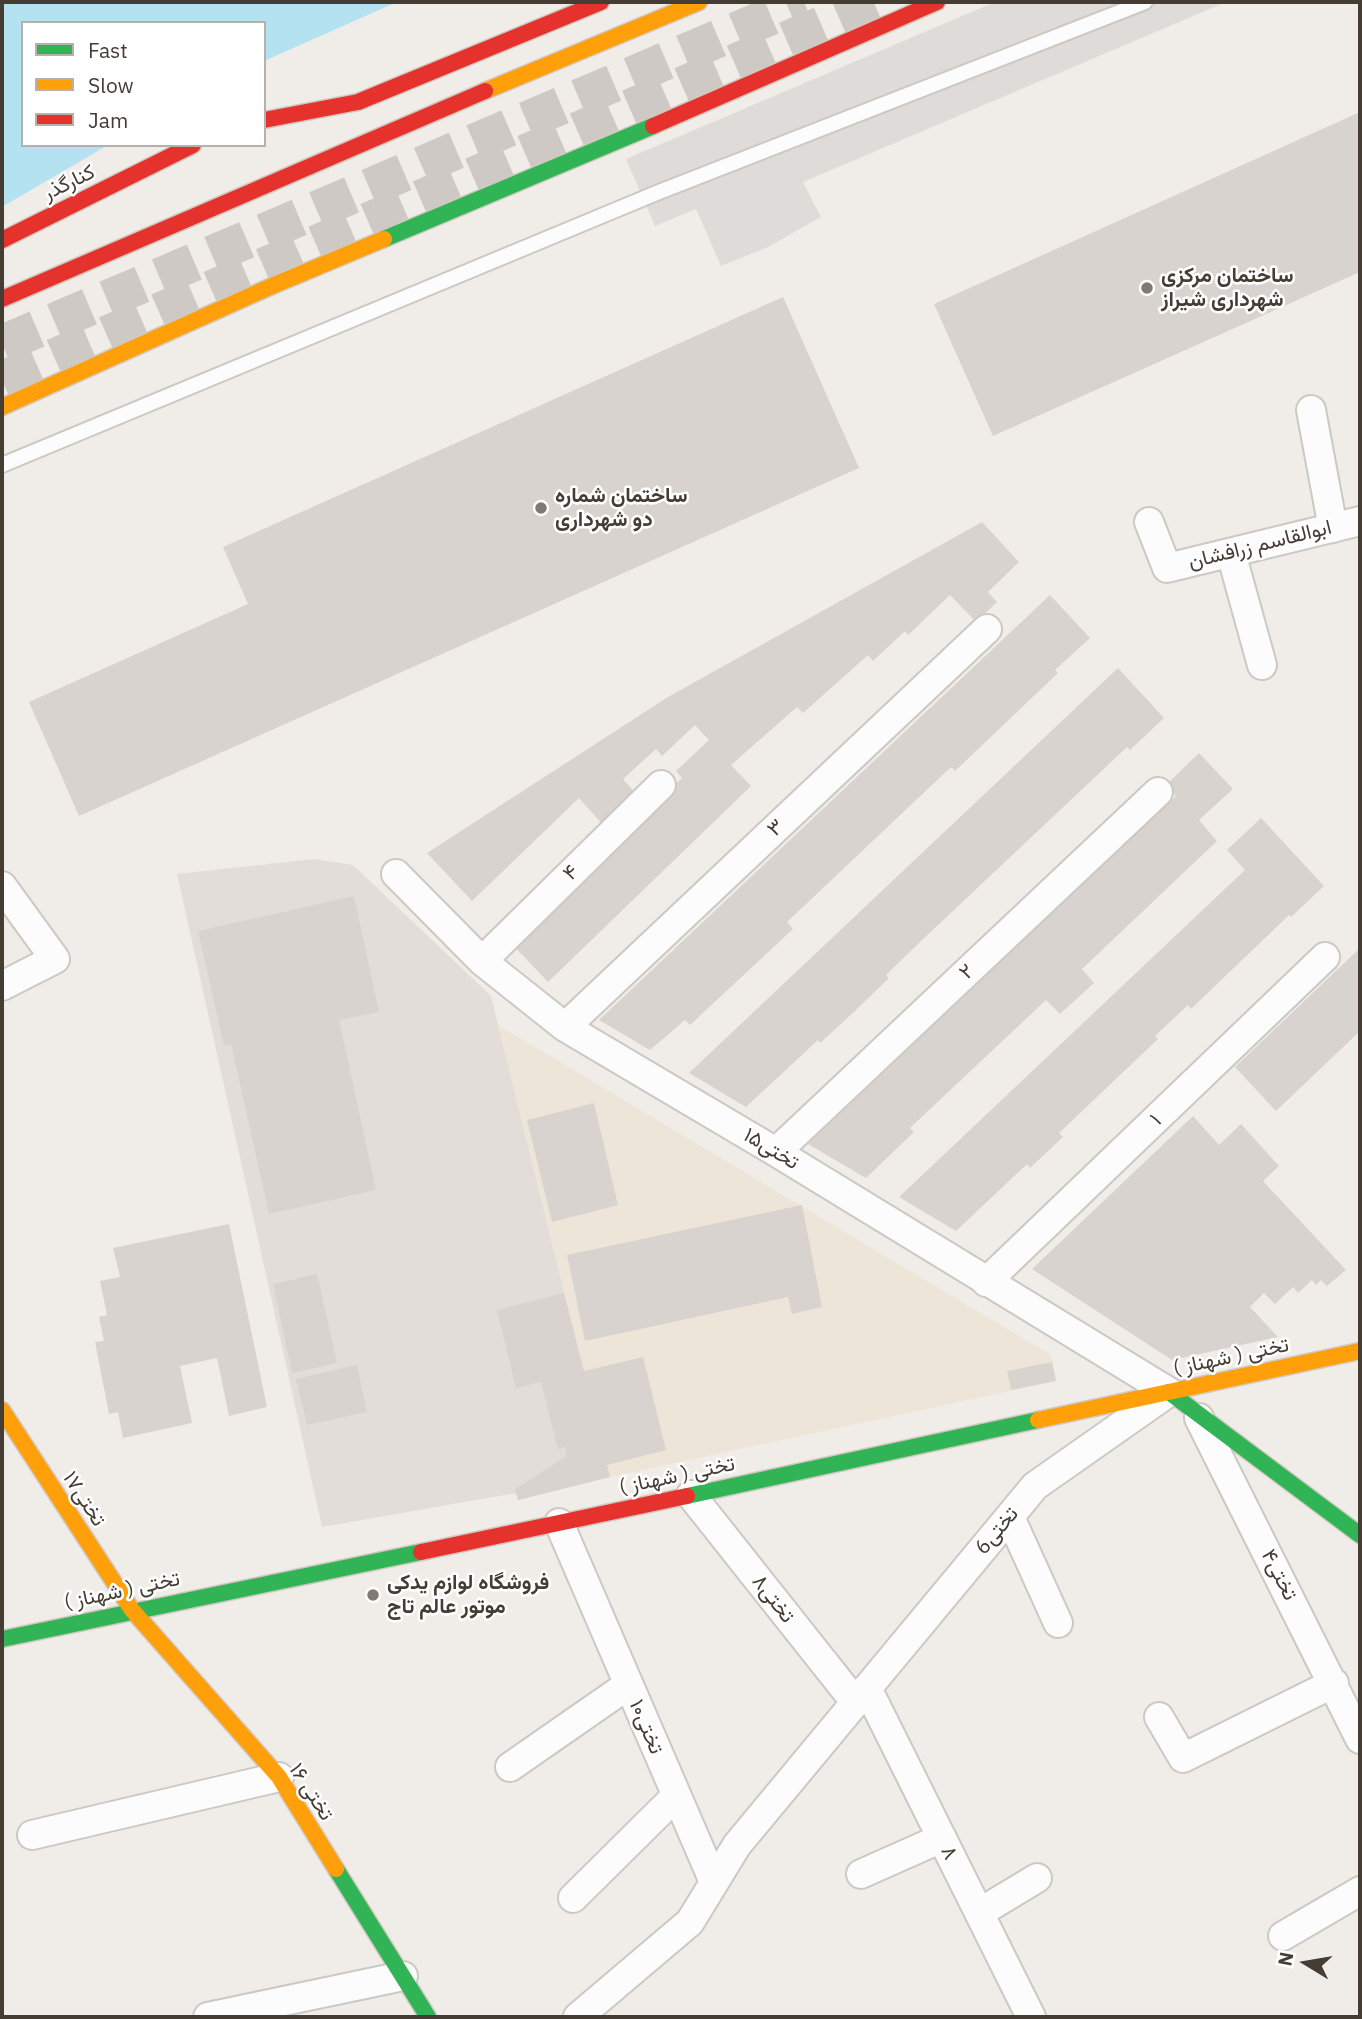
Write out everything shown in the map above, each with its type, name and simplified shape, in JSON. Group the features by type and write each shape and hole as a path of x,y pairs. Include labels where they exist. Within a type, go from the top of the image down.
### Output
{"street":[{"path":"266,120 358,102 601,2"},
{"path":"2,299 399,127 699,2"},
{"path":"2,407 272,286 596,151 936,2"},
{"path":"266,112 303,97"},
{"name":"کنارگذر","path":"2,240 189,147"},
{"path":"1311,410 1333,527"},
{"name":"ابوالقاسم زرافشان","path":"1149,522 1167,568 1360,521"},
{"path":"1231,552 1262,665"},
{"name":"۳","path":"565,1027 987,629"},
{"name":"۴","path":"482,961 661,785"},
{"name":"۲","path":"776,1152 1158,792"},
{"name":"تختی۱۵","path":"396,874 482,961 565,1027 776,1152 1169,1392"},
{"path":"2,886 55,958 2,986"},
{"name":"۱","path":"986,1282 1325,957"},
{"name":"تختی ( شهناز )","path":"2,1639 1360,1352"},
{"path":"1169,1392 1360,1535"},
{"name":"6تختی","path":"578,2017 690,1922 737,1845 1035,1486 1169,1392"},
{"name":"تختی۱۷","path":"2,1410 132,1610"},
{"name":"تختی۴","path":"1196,1413 1360,1739"},
{"name":"تختی۸","path":"691,1495 862,1695"},
{"path":"1010,1517 1059,1623"},
{"name":"تختی۱۰","path":"559,1523 714,1882"},
{"name":"تختی ۱۶","path":"132,1610 279,1777 428,2017"},
{"path":"1159,1717 1183,1758 1334,1683"},
{"path":"510,1767 628,1685"},
{"name":"۸","path":"862,1695 942,1838 1031,2017"},
{"path":"32,1835 279,1777"},
{"path":"573,1898 676,1796"},
{"path":"861,1874 942,1838"},
{"path":"979,1913 1037,1878"},
{"path":"1283,1936 1360,1891"},
{"path":"208,2017 403,1976"}],"lane":[{"path":"2,465 659,191 1146,2"}],"shaded area":[{"path":"995,2 1226,2 803,182 821,217 768,247 721,266 696,209 655,226 626,159"},
{"path":"314,859 353,865 491,996 610,1477 518,1500 516,1493 322,1527 177,874"},
{"path":"498,1025 1051,1355 1056,1381 610,1477"}],"water":[{"path":"2,2 397,2 266,60 266,21 21,21 21,147 105,147 2,207"}],"building":[{"name":"ساختمان مرکزی شهرداری شیراز","path":"1360,112 1360,272 993,436 934,304"},
{"name":"ساختمان شماره دو شهرداری","path":"783,297 859,468 79,816 29,702 248,604 223,547"},
{"path":"982,522 1019,562 988,592 997,602 976,622 950,595 908,635 905,631 873,661 868,655 803,713 797,707 731,765 751,786 548,982 512,944 682,778 676,771 709,740 695,725 662,756 656,749 623,779 637,795 604,826 579,798 472,901 427,853 668,697"},
{"path":"1050,595 1090,638 1055,670 1058,673 955,771 951,767 787,922 793,929 690,1025 685,1020 650,1050 599,1020"},
{"path":"1118,668 1164,718 1130,750 1127,747 920,942 886,975 889,978 855,1011 820,1043 818,1040 746,1107 689,1073"},
{"path":"1199,753 1233,789 1199,820 1217,841 1082,969 1094,983 1060,1014 1046,1000 910,1128 914,1132 866,1178 808,1144 1176,796 1166,785"},
{"path":"1261,818 1324,886 1291,917 1289,915 1191,1009 1188,1005 1155,1036 1158,1039 1059,1133 1063,1137 1030,1168 1027,1164 956,1231 899,1197 1245,870 1227,850"},
{"path":"354,896 379,1012 339,1020 376,1190 269,1214 231,1044 224,1046 198,931"},
{"path":"1360,948 1360,1031 1276,1111 1235,1067"},
{"path":"594,1103 618,1205 552,1222 527,1120"},
{"path":"1193,1116 1219,1145 1241,1124 1279,1166 1263,1181 1346,1270 1327,1286 1321,1280 1316,1285 1312,1280 1298,1293 1293,1287 1275,1304 1264,1293 1250,1307 1278,1337 1172,1360 1032,1269"},
{"path":"802,1205 822,1307 792,1314 788,1297 585,1341 567,1255"},
{"path":"229,1224 267,1407 229,1416 217,1358 180,1366 192,1423 123,1438 118,1412 109,1414 95,1342 104,1341 99,1317 107,1315 100,1281 120,1277 113,1248"},
{"path":"317,1274 337,1363 292,1373 273,1284"},
{"path":"564,1293 584,1371 643,1357 666,1450 607,1465 610,1477 518,1500 515,1489 567,1456 565,1447 558,1449 541,1382 516,1388 497,1310"},
{"path":"1052,1362 1056,1381 1011,1390 1007,1371"},
{"path":"357,1365 367,1412 307,1425 296,1379"}],"tunnel":[{"path":"2,344 804,2"},
{"path":"2,380 875,2"}],"traffic: fast":[{"path":"384,239 653,126"},
{"path":"1169,1392 1360,1535"},
{"path":"687,1496 1038,1420"},
{"path":"2,1639 421,1552"},
{"path":"336,1869 428,2017"}],"traffic: slow":[{"path":"485,91 699,2"},
{"path":"2,407 384,239"},
{"path":"1038,1420 1360,1351"},
{"path":"2,1410 132,1610 279,1777 336,1869"}],"traffic: jam":[{"path":"266,120 358,102 601,2"},
{"path":"653,126 937,2"},
{"path":"2,299 485,91"},
{"path":"2,240 189,147"},
{"path":"421,1552 687,1496"}],"place":[{"name":"ساختمان مرکزی شهرداری شیراز","path":"1147,288"},
{"name":"ساختمان شماره دو شهرداری","path":"541,508"},
{"name":"فروشگاه لوازم یدکی موتور عالم تاج","path":"373,1595"}]}
